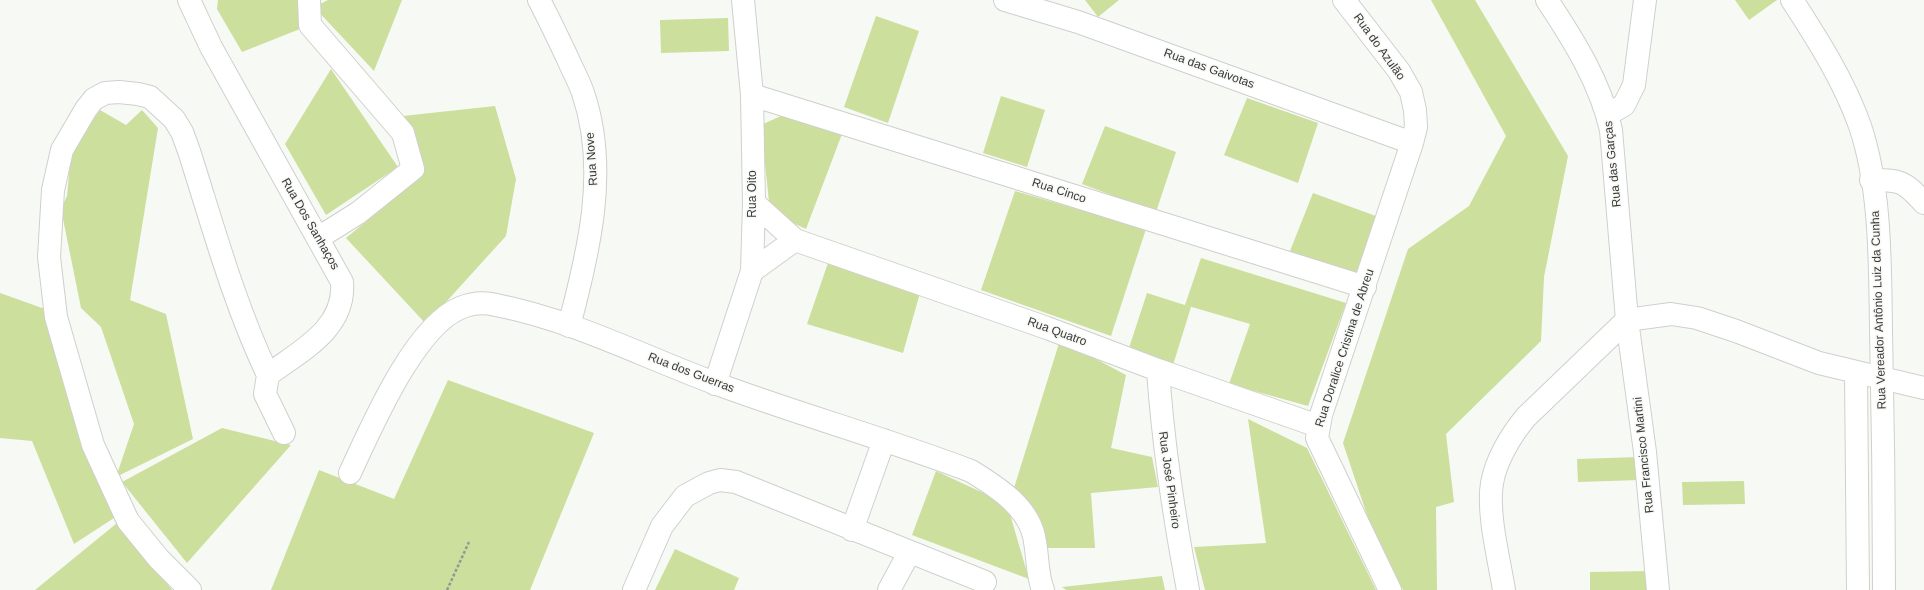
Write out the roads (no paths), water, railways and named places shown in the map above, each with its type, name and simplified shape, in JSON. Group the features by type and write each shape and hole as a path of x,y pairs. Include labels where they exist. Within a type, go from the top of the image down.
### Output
{"street":[{"name":"Rua Dos Sanhaços","path":"188,0 229,81 342,282 341,304 330,326 320,337 303,351 268,375"},
{"path":"309,0 310,25 403,133 413,169 358,213 318,238"},
{"name":"Rua Nove","path":"539,0 583,93 594,150 595,169 591,230 585,267 569,326"},
{"name":"Rua Oito","path":"715,384 752,272 754,203 752,95 743,0"},
{"path":"1062,0 1078,22"},
{"name":"Rua do Azulão","path":"1344,0 1399,71 1411,92 1415,110 1416,127 1412,143"},
{"name":"Rua das Garças","path":"1547,0 1593,77 1607,115 1614,151 1627,320"},
{"path":"1607,115 1624,105 1634,85 1645,0"},
{"name":"Rua Vereador Antônio Luiz da Cunha","path":"1792,0 1819,42 1847,94 1860,128 1872,180 1878,232 1882,378 1884,590"},
{"name":"Rua das Gaivotas","path":"1016,2 1078,22 1412,143"},
{"path":"190,590 159,559 128,520 93,445 56,317 49,257 53,190 62,150 76,124 94,99 106,93 119,92 150,97 174,119 182,132 238,301 259,356 268,375 265,394 284,433"},
{"name":"Rua Cinco","path":"752,95 1365,287"},
{"name":"Rua Doralice Cristina de Abreu","path":"1390,590 1317,438 1318,426 1412,143"},
{"path":"1872,180 1894,180 1904,183 1924,203"},
{"name":"Rua Quatro","path":"754,203 796,240 1047,328 1158,370 1318,426"},
{"path":"752,272 796,240"},
{"name":"Rua dos Guerras","path":"350,472 383,404 414,350 450,313 470,304 488,304 533,314 569,326 715,384 789,410 884,440 971,471 996,486 1009,497 1027,521 1035,539 1039,581 1043,590"},
{"path":"1504,590 1491,498 1492,482 1497,466 1512,436 1526,417 1627,320 1670,314 1697,318 1736,331 1819,363 1924,388"},
{"name":"Rua Francisco Martini","path":"1627,320 1645,452 1658,590"},
{"name":"Rua José Pinheiro","path":"1158,370 1161,423 1171,500 1188,590"},
{"name":"Rua Vereador Antônio Luiz da Cunha","path":"1856,373 1858,590"},
{"path":"852,530 884,440"},
{"path":"634,590 662,526 685,496 709,483 720,480 736,482 984,582"},
{"path":"889,590 909,553"}]}
